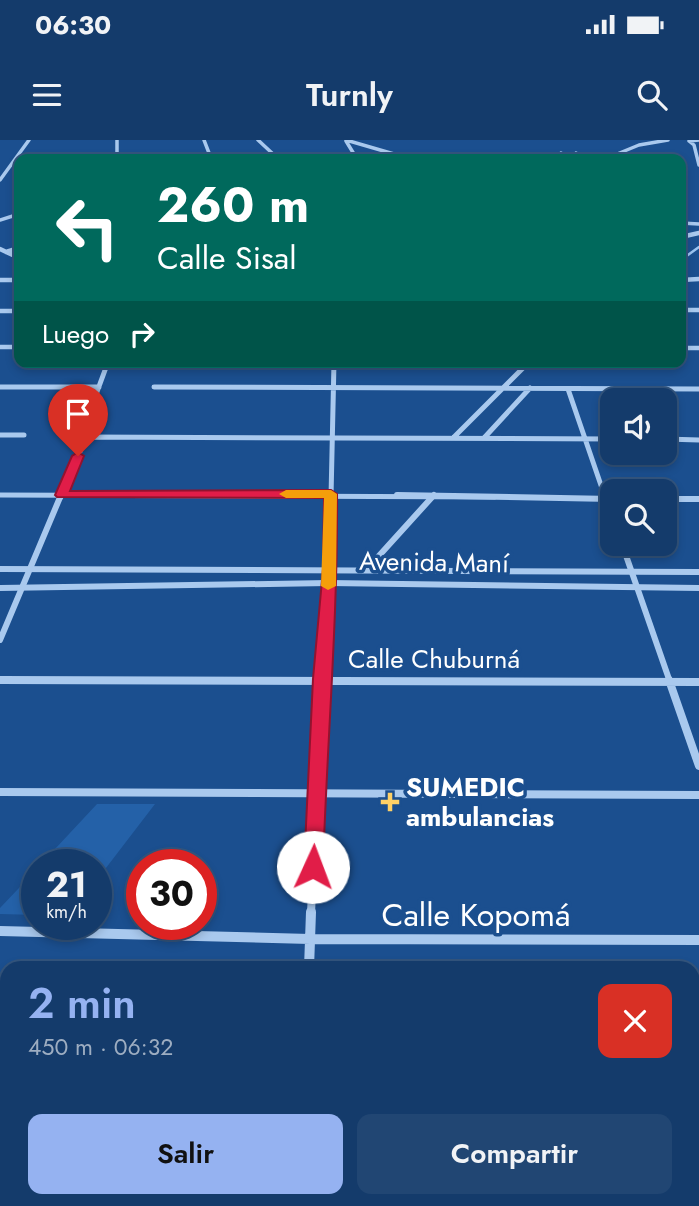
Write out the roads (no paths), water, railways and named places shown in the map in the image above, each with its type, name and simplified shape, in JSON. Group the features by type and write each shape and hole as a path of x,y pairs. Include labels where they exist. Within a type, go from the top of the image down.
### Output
{"street":[{"path":"258,140 273,154"},
{"path":"346,140 402,154"},
{"path":"617,154 639,145 668,140"},
{"path":"689,141 697,143 699,165"},
{"path":"0,180 14,161"},
{"path":"0,249 14,256"},
{"path":"5,252 14,249"},
{"path":"94,400 106,368"},
{"path":"309,961 321,679 330,569 334,368"},
{"path":"454,437 523,368"},
{"path":"0,387 100,387"},
{"path":"154,387 699,389"},
{"path":"484,438 530,388"},
{"path":"568,389 602,479"},
{"path":"0,435 24,435"},
{"path":"0,640 86,437 600,439"},
{"path":"677,439 699,440"},
{"path":"0,495 331,494 600,499"},
{"path":"367,569 434,495"},
{"path":"677,499 699,499"},
{"path":"626,556 699,766"},
{"name":"Avenida Maní","path":"0,569 699,572"},
{"name":"Avenida Maní","path":"0,588 329,583 699,588"},
{"name":"Calle Chuburná","path":"0,680 271,683 321,679 699,682"},
{"path":"0,792 699,795"},
{"name":"Calle Kopomá","path":"0,931 310,939 699,940"}],"waterway":[{"path":"686,256 699,247"}],"place":[{"name":"SUMEDIC ambulancias","path":"390,802"}]}
